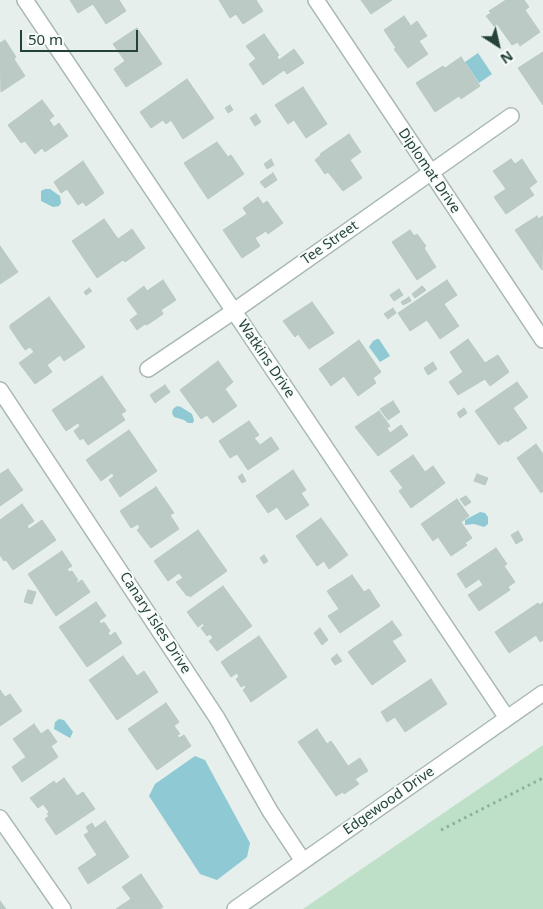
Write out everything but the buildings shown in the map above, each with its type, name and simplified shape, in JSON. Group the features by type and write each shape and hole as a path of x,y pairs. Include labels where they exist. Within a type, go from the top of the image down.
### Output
{"street":[{"name":"Watkins Drive","path":"26,0 506,718"},
{"name":"Diplomat Drive","path":"316,0 543,340"},
{"name":"Tee Street","path":"148,369 234,311 511,116"},
{"name":"Canary Isles Drive","path":"0,390 217,718 270,811 303,861"},
{"name":"Edgewood Drive","path":"235,909 543,693"},
{"path":"0,818 63,909"}],"path":[{"path":"441,830 543,778"}],"green space":[{"path":"543,745 543,909 303,909"}],"water":[{"path":"478,53 492,74 479,83 465,62"},
{"path":"50,189 60,196 61,203 59,206 53,207 41,201 41,191"},
{"path":"379,339 390,356 380,362 369,347"},
{"path":"177,406 192,414 193,423 188,423 174,417 173,409"},
{"path":"480,512 485,513 488,517 488,524 484,527 474,524 465,525 465,520"},
{"path":"59,719 64,720 73,732 70,738 54,729 55,722"},
{"path":"195,756 205,760 250,843 247,857 217,880 200,874 149,796 155,784"}]}
